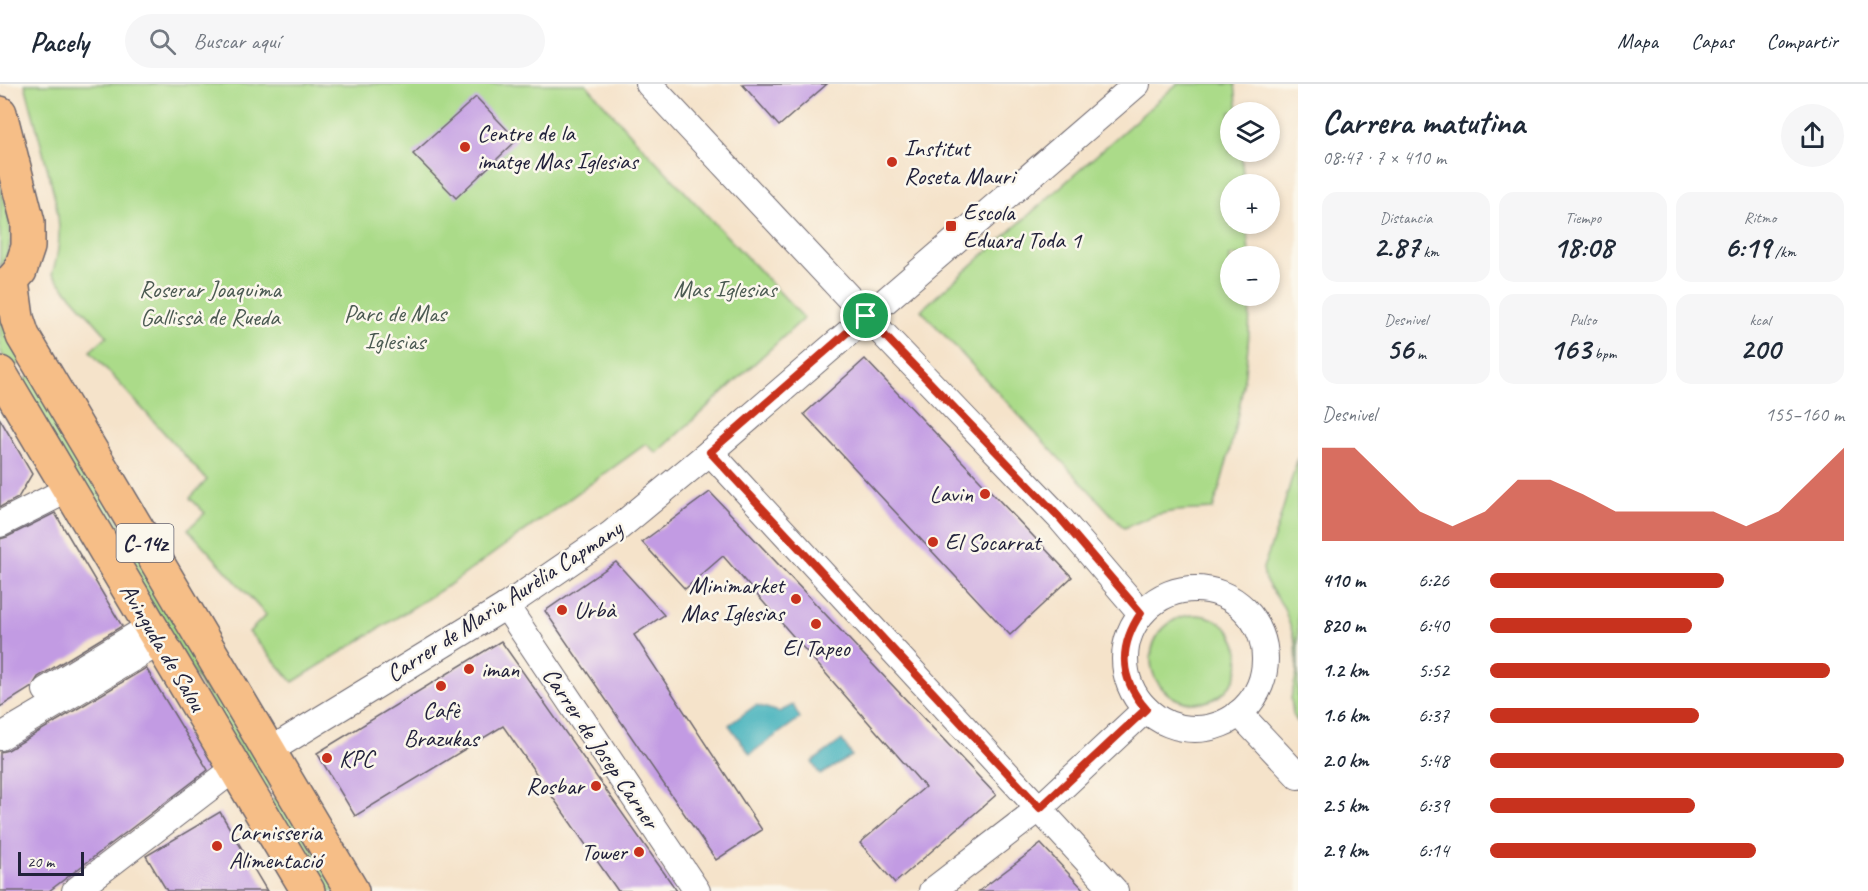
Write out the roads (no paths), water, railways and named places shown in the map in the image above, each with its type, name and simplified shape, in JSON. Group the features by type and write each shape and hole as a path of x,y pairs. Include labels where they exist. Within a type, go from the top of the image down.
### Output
{"main road":[{"name":"C-14z","path":"0,113 28,222 28,247 20,272 6,288 23,336 351,891"},
{"name":"Avinguda de Salou","path":"0,373 308,891"}],"street":[{"path":"649,84 866,316 1059,517 1141,613"},
{"name":"Carrer de Maria Aurèlia Capmany","path":"269,751 506,606 611,534 710,452 1137,84"},
{"path":"710,452 1114,891"},
{"path":"0,524 69,489"},
{"path":"1192,588 1220,593 1245,609 1256,623 1262,637 1265,668 1261,683 1252,699 1239,713 1217,725 1196,729 1177,727 1162,721 1146,709 1129,684 1124,656 1132,626 1141,613 1168,593 1192,588"},
{"name":"Carrer de Josep Carner","path":"506,606 697,891"},
{"path":"0,717 155,634"},
{"path":"0,737 155,634"},
{"path":"932,891 1040,808 1146,709"},
{"path":"1239,713 1298,776"},
{"path":"75,891 234,769"}],"water":[{"path":"756,705 779,712 793,705 800,718 750,754 729,725"},
{"path":"842,740 852,756 820,775 812,762"}],"place":[{"name":"Centre de la imatge Mas Iglesias","path":"465,147"},
{"name":"Institut Roseta Mauri","path":"892,162"},
{"name":"Escola Eduard Toda 1","path":"951,226"},
{"name":"Lavin","path":"985,494"},
{"name":"El Socarrat","path":"933,542"},
{"name":"Minimarket Mas Iglesias","path":"796,599"},
{"name":"Urbà","path":"562,610"},
{"name":"El Tapeo","path":"816,624"},
{"name":"iman","path":"469,669"},
{"name":"Cafè Brazukas","path":"441,686"},
{"name":"KPC","path":"327,758"},
{"name":"Rosbar","path":"596,786"},
{"name":"Carnisseria Alimentació","path":"217,846"},
{"name":"Tower","path":"639,852"}],"park label":[{"name":"Mas Iglesias","path":"725,289"},
{"name":"Roserar Joaquima Gallissà de Rueda","path":"210,303"},
{"name":"Parc de Mas Iglesias","path":"395,327"}]}
